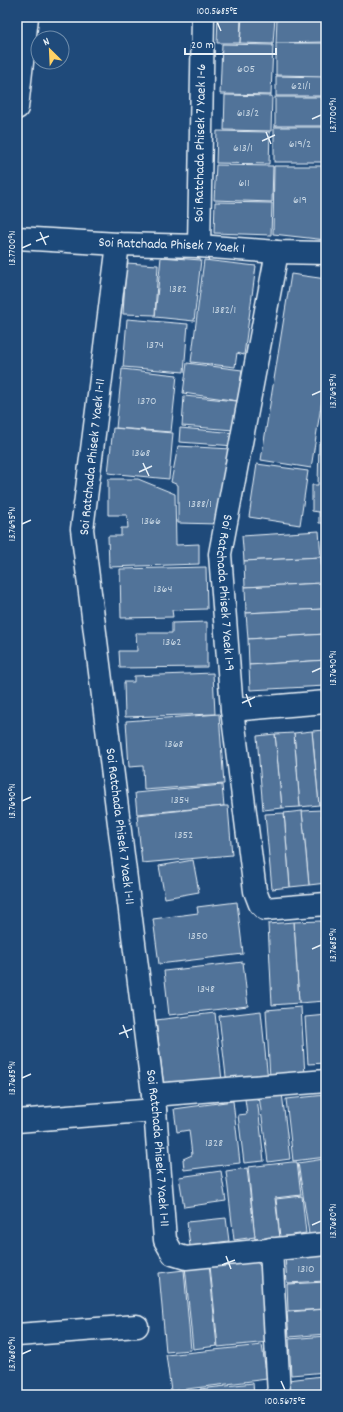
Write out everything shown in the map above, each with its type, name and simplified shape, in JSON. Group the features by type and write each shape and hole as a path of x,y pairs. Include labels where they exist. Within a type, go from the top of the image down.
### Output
{"street":[{"path":"17,108 27,17"},
{"name":"Soi Ratchada Phisek 7 Yaek 1-6","path":"199,246 203,17"},
{"name":"Soi Ratchada Phisek 7 Yaek 1","path":"17,238 118,244 199,246 277,252 326,253"},
{"name":"Soi Ratchada Phisek 7 Yaek 1-11","path":"118,244 82,529 154,1103 165,1240 172,1254 186,1258 326,1244"},
{"name":"Soi Ratchada Phisek 7 Yaek 1-9","path":"277,252 220,554 232,710 254,891 260,904 265,909 326,904"},
{"path":"232,710 326,702"},
{"path":"17,1122 326,1081"},
{"path":"271,1249 279,1395"},
{"path":"17,1335 137,1326"}],"building":[{"path":"218,17 241,17 240,43 217,43"},
{"path":"242,17 275,17 273,44 240,43"},
{"path":"277,17 326,17 326,42 276,43"},
{"path":"276,43 326,43 326,76 276,75"},
{"path":"222,44 273,45 271,95 220,94"},
{"path":"276,76 326,77 326,96 276,96"},
{"path":"225,95 272,96 271,131 224,130"},
{"path":"275,97 326,97 326,126 275,126"},
{"path":"274,127 326,127 326,162 274,162"},
{"path":"217,131 270,132 269,164 216,163"},
{"path":"216,165 273,166 272,202 214,200"},
{"path":"274,166 326,166 326,240 273,234"},
{"path":"215,202 272,203 271,235 214,233"},
{"path":"161,257 201,260 194,321 155,317"},
{"path":"204,260 256,266 244,355 237,353 235,367 191,362"},
{"path":"126,263 158,265 155,315 123,314"},
{"path":"291,274 326,279 326,375 311,468 261,460"},
{"path":"127,319 188,324 184,372 123,367"},
{"path":"187,363 242,370 238,401 183,393"},
{"path":"122,369 177,375 171,432 116,428"},
{"path":"184,396 237,401 234,430 182,426"},
{"path":"113,428 173,433 169,479 108,473"},
{"path":"180,428 236,433 235,446 179,442"},
{"path":"319,443 326,443 326,523 319,523 319,512 312,511 312,485 318,485"},
{"path":"178,446 231,449 218,524 178,523 178,485 171,482"},
{"path":"257,464 308,471 300,525 249,517"},
{"path":"108,479 138,479 175,494 176,545 199,544 199,564 109,567 108,536 121,536 121,528 128,528 127,515 108,515"},
{"path":"319,531 321,557 244,561 242,536"},
{"path":"321,557 322,583 245,587 244,561"},
{"path":"206,567 207,609 172,610 173,617 121,618 120,569"},
{"path":"322,583 323,609 246,613 245,587"},
{"path":"323,609 325,634 248,639 246,613"},
{"path":"207,622 207,667 120,668 119,651 137,651 136,633 172,633 172,623"},
{"path":"325,634 326,660 249,665 248,639"},
{"path":"326,660 326,686 250,690 249,665"},
{"path":"213,673 215,714 125,717 124,682 134,682 134,676"},
{"path":"219,714 224,784 144,790 143,766 129,767 126,721"},
{"path":"326,730 326,804 319,805 312,731"},
{"path":"312,731 319,805 300,807 294,733"},
{"path":"294,733 300,807 282,808 275,734"},
{"path":"275,734 282,808 263,810 257,736"},
{"path":"222,785 224,806 137,814 135,793"},
{"path":"228,806 232,855 142,863 137,815"},
{"path":"326,809 326,869 321,810"},
{"path":"321,810 326,883 309,885 302,811"},
{"path":"302,811 309,885 290,887 284,813"},
{"path":"284,813 290,887 272,889 265,814"},
{"path":"193,860 199,892 165,898 159,866"},
{"path":"237,902 243,954 159,964 153,919 198,913 197,907"},
{"path":"321,921 325,1001 299,1003 294,922"},
{"path":"321,921 326,921 326,1001 325,1001"},
{"path":"294,922 299,1003 272,1005 268,924"},
{"path":"243,962 248,1006 169,1015 164,971"},
{"path":"301,1007 305,1076 270,1078 266,1010"},
{"path":"261,1011 268,1080 227,1085 219,1016"},
{"path":"215,1013 222,1081 164,1088 156,1020"},
{"path":"326,1015 326,1063 308,1064 305,1017"},
{"path":"282,1093 290,1159 268,1162 259,1096"},
{"path":"326,1095 326,1157 293,1161 286,1099"},
{"path":"257,1097 264,1161 244,1163 238,1115 247,1114 245,1099"},
{"path":"233,1101 240,1163 184,1170 183,1159 192,1155 189,1130 177,1132 174,1109"},
{"path":"324,1159 326,1175 326,1232 309,1234 298,1163"},
{"path":"297,1162 301,1195 275,1198 280,1237 255,1239 248,1167"},
{"path":"247,1168 255,1237 234,1240 226,1171"},
{"path":"221,1171 226,1201 184,1207 179,1177"},
{"path":"302,1196 306,1233 280,1237 276,1199"},
{"path":"226,1218 229,1241 190,1246 187,1222"},
{"path":"326,1254 326,1281 287,1283 285,1256"},
{"path":"256,1261 261,1267 269,1342 218,1347 210,1266"},
{"path":"209,1263 217,1346 193,1349 185,1266"},
{"path":"184,1270 191,1350 166,1352 159,1273"},
{"path":"326,1282 326,1309 288,1311 287,1284"},
{"path":"326,1309 326,1334 289,1337 287,1312"},
{"path":"326,1336 326,1372 291,1375 289,1339"},
{"path":"262,1345 267,1379 171,1391 166,1355"},
{"path":"326,1375 326,1395 324,1395 322,1376"},
{"path":"322,1376 324,1395 289,1395 288,1380"},
{"path":"253,1383 254,1395 188,1395 201,1394 200,1389"}]}
